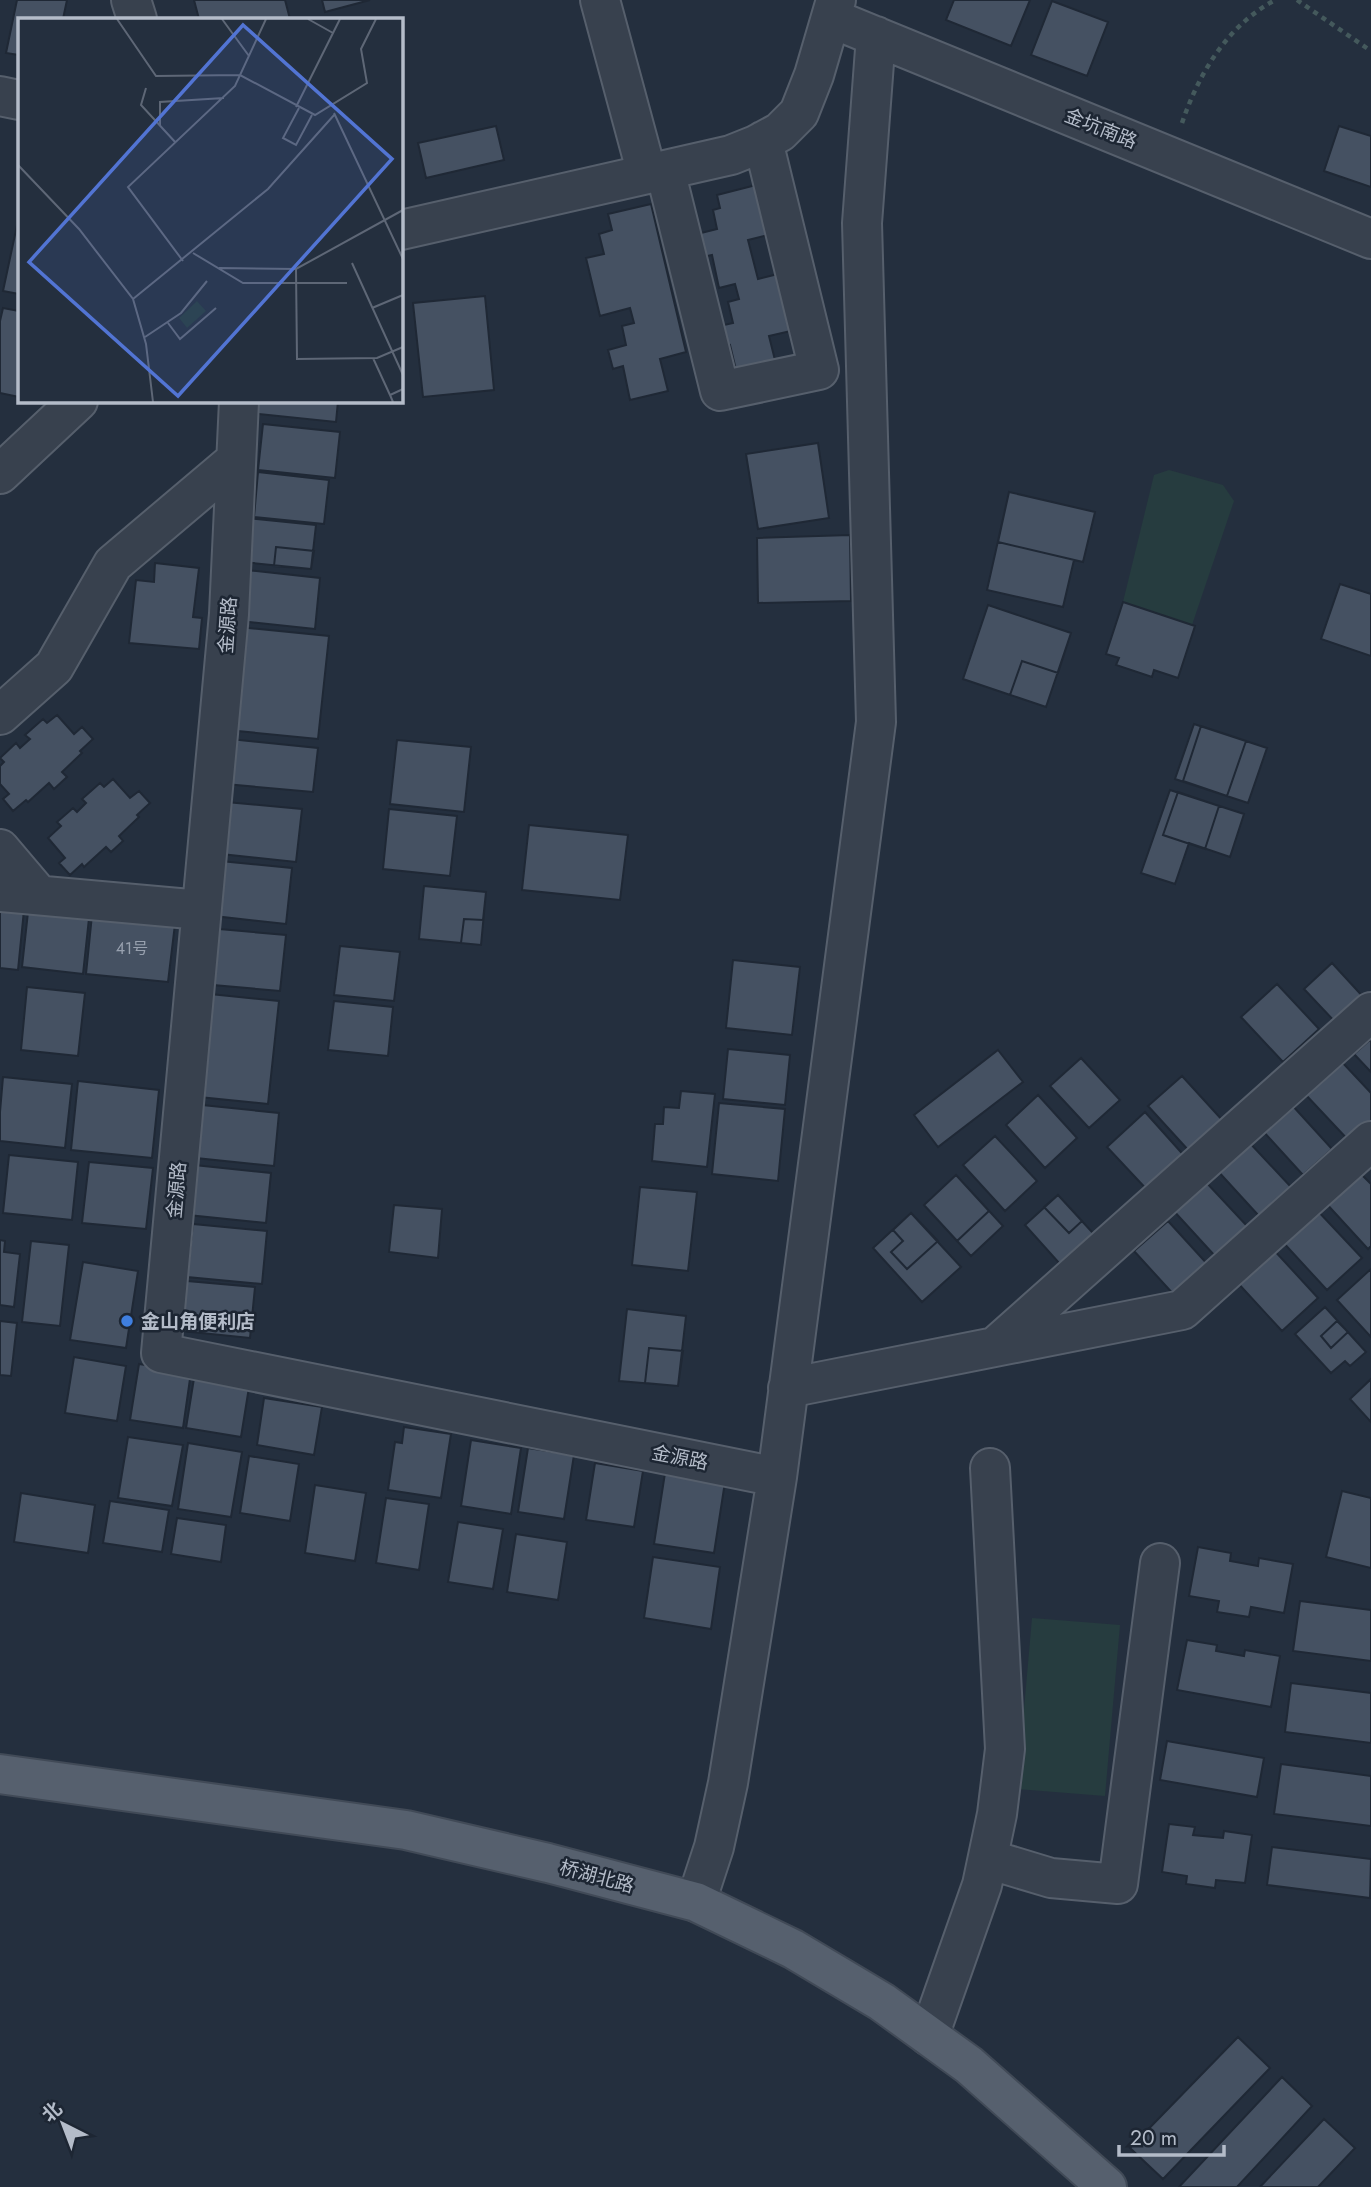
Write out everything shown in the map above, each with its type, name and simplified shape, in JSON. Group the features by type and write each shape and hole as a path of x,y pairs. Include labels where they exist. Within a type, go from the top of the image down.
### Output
{"main road":[{"name":"桥湖北路","path":"0,1774 406,1830 548,1863 696,1902 793,1949 882,2002 969,2065 1107,2187"}],"street":[{"path":"131,0 136,18"},
{"path":"600,0 656,172 720,391 819,370 763,141"},
{"path":"402,230 731,155 763,141 780,132 799,113 834,9"},
{"name":"金坑南路","path":"834,9 876,36 1371,239"},
{"path":"696,1902 714,1847 728,1783 777,1477 876,722 862,223 876,36"},
{"path":"0,96 18,100"},
{"path":"0,474 77,402"},
{"name":"金源路","path":"239,402 229,614 161,1353 777,1477"},
{"path":"0,715 54,667 113,564 236,460"},
{"path":"0,849 39,895"},
{"path":"0,892 201,910"},
{"path":"995,1347 1371,1012"},
{"path":"788,1388 1182,1310 1371,1141"},
{"path":"929,2036 982,1885 997,1814 1005,1749 990,1468"},
{"path":"988,1859 1051,1878 1118,1884 1160,1563"}],"path":[{"path":"1170,157 1190,101 1212,58 1246,20 1275,0"},
{"path":"1297,0 1371,51"}],"green space":[{"path":"1169,470 1223,485 1234,501 1192,625 1123,602 1154,475"},
{"path":"1032,1618 1120,1625 1105,1796 1017,1789"}],"building":[{"path":"17,0 67,0 63,18 18,18 18,55 6,53"},
{"path":"194,0 285,0 290,18 199,18"},
{"path":"322,0 370,0 325,12"},
{"path":"954,0 1030,0 1011,46 946,20"},
{"path":"1052,1 1108,22 1087,76 1031,55"},
{"path":"496,126 504,160 426,178 418,143"},
{"path":"1339,126 1371,136 1371,187 1324,171"},
{"path":"760,184 772,234 748,240 758,279 782,273 795,330 769,336 777,368 738,378 730,345 720,347 715,327 733,323 728,302 739,299 735,284 719,288 712,255 698,258 693,235 717,229 713,210 720,208 717,195"},
{"path":"651,204 686,352 660,359 668,391 630,400 623,366 613,369 608,350 626,345 622,326 634,323 630,308 600,316 586,258 604,254 599,234 612,230 608,214"},
{"path":"18,221 18,294 3,291"},
{"path":"485,296 494,390 423,397 413,303"},
{"path":"3,308 18,311 18,397 0,393 0,321"},
{"path":"251,402 338,402 336,422 250,413"},
{"path":"263,424 340,432 335,478 258,470"},
{"path":"818,443 829,518 758,529 746,454"},
{"path":"258,472 329,480 324,524 254,517"},
{"path":"1009,492 1095,512 1083,562 998,542"},
{"path":"1009,492 1095,512 1083,562 1074,560 1063,607 987,590"},
{"path":"247,518 316,525 311,569 243,562"},
{"path":"850,535 851,601 758,603 757,538"},
{"path":"276,547 314,551 311,569 274,566"},
{"path":"155,563 199,568 193,617 202,618 199,649 129,643 136,580 154,582"},
{"path":"246,570 320,578 315,629 240,621"},
{"path":"1340,584 1371,594 1371,656 1321,639"},
{"path":"1123,602 1195,626 1178,678 1154,670 1152,677 1116,665 1119,658 1106,654"},
{"path":"988,605 1071,633 1058,673 1022,661 1010,695 963,679"},
{"path":"988,605 1071,633 1046,707 963,679"},
{"path":"238,627 329,636 318,739 227,730"},
{"path":"57,715 74,734 82,727 93,739 62,772 67,777 54,789 49,783 28,802 26,800 13,811 3,799 9,794 0,784 0,766 4,762 0,758 16,743 20,748 30,739 25,735 43,719 47,723"},
{"path":"1194,724 1267,748 1248,803 1175,779"},
{"path":"1201,726 1246,741 1227,796 1183,781"},
{"path":"230,739 318,748 313,792 225,784"},
{"path":"397,740 471,747 464,812 390,804"},
{"path":"113,779 130,798 139,791 150,803 119,836 123,841 111,852 106,847 84,867 82,864 70,875 59,863 65,858 48,838 61,826 57,822 73,808 77,812 86,803 82,799 100,783 104,787"},
{"path":"1170,790 1244,814 1230,857 1189,843 1175,884 1141,873"},
{"path":"1178,792 1219,806 1205,849 1163,835"},
{"path":"226,802 302,809 296,862 221,854"},
{"path":"389,809 457,816 450,876 383,869"},
{"path":"529,825 628,835 620,900 522,890"},
{"path":"220,861 292,868 286,924 214,916"},
{"path":"424,886 486,892 483,920 464,919 461,943 419,939"},
{"path":"424,886 486,892 481,945 419,939"},
{"path":"29,903 90,909 83,974 22,967"},
{"path":"0,907 24,910 18,970 0,968"},
{"path":"92,915 175,924 168,982 86,974"},
{"path":"219,929 286,935 280,991 213,985"},
{"path":"340,946 400,952 394,1001 334,995"},
{"path":"733,960 800,967 792,1035 726,1028"},
{"path":"1332,963 1366,1000 1338,1025 1304,989"},
{"path":"1277,984 1319,1029 1283,1062 1241,1017"},
{"path":"27,987 85,993 78,1056 21,1050"},
{"path":"210,994 279,1001 268,1104 199,1097"},
{"path":"334,1001 393,1007 388,1056 328,1050"},
{"path":"1371,1039 1371,1072 1354,1054"},
{"path":"728,1049 790,1055 785,1105 723,1099"},
{"path":"998,1050 1023,1082 938,1147 914,1115"},
{"path":"1081,1058 1120,1100 1089,1128 1050,1086"},
{"path":"1341,1061 1371,1093 1371,1126 1352,1144 1305,1094"},
{"path":"1182,1076 1224,1122 1190,1152 1148,1106"},
{"path":"3,1077 72,1084 65,1148 0,1141"},
{"path":"78,1081 159,1090 152,1158 71,1150"},
{"path":"681,1091 715,1094 707,1167 652,1161 655,1124 663,1124 664,1107 679,1108"},
{"path":"1038,1095 1077,1138 1045,1168 1006,1125"},
{"path":"719,1103 785,1109 778,1181 712,1174"},
{"path":"1291,1104 1332,1149 1303,1175 1262,1130"},
{"path":"202,1105 279,1113 274,1166 196,1158"},
{"path":"1145,1112 1188,1160 1151,1194 1107,1147"},
{"path":"995,1136 1037,1181 1005,1211 963,1165"},
{"path":"1247,1140 1291,1187 1259,1216 1216,1169"},
{"path":"9,1155 78,1162 72,1220 3,1213"},
{"path":"89,1162 153,1168 146,1229 82,1223"},
{"path":"194,1165 271,1173 266,1223 188,1215"},
{"path":"1357,1170 1371,1184 1371,1246 1368,1249 1324,1201"},
{"path":"956,1175 989,1211 957,1241 924,1205"},
{"path":"956,1175 1003,1226 971,1256 924,1205"},
{"path":"1204,1180 1247,1226 1215,1256 1172,1209"},
{"path":"640,1187 697,1192 688,1271 632,1265"},
{"path":"1058,1195 1082,1221 1069,1233 1044,1207"},
{"path":"1058,1195 1103,1244 1069,1274 1025,1225"},
{"path":"394,1205 442,1209 438,1258 389,1252"},
{"path":"1315,1208 1362,1258 1327,1290 1280,1239"},
{"path":"911,1213 938,1241 907,1269 891,1252 903,1241 893,1230"},
{"path":"911,1213 961,1267 922,1302 873,1248"},
{"path":"1168,1221 1210,1267 1176,1297 1134,1251"},
{"path":"193,1224 267,1231 262,1284 187,1277"},
{"path":"0,1240 5,1241 4,1252 20,1254 14,1307 0,1305"},
{"path":"31,1241 69,1245 60,1326 22,1322"},
{"path":"1272,1248 1318,1298 1282,1331 1236,1281"},
{"path":"83,1262 138,1271 126,1348 70,1340"},
{"path":"1371,1269 1371,1337 1337,1300"},
{"path":"187,1281 255,1287 250,1338 182,1331"},
{"path":"1325,1307 1366,1352 1350,1366 1345,1361 1331,1373 1295,1334"},
{"path":"627,1309 686,1316 678,1386 619,1381"},
{"path":"0,1321 17,1323 11,1376 0,1375"},
{"path":"1337,1321 1348,1332 1331,1348 1321,1336"},
{"path":"649,1348 683,1351 678,1386 645,1383"},
{"path":"74,1357 126,1366 117,1421 65,1413"},
{"path":"139,1364 191,1372 183,1428 130,1420"},
{"path":"195,1372 250,1381 241,1437 186,1428"},
{"path":"1371,1379 1371,1422 1350,1399"},
{"path":"264,1398 322,1407 314,1455 257,1445"},
{"path":"404,1427 451,1434 441,1498 388,1490 395,1442 402,1443"},
{"path":"128,1437 183,1445 172,1506 118,1498"},
{"path":"471,1440 521,1448 511,1514 461,1506"},
{"path":"188,1443 242,1452 231,1517 178,1509"},
{"path":"528,1448 574,1455 564,1519 518,1512"},
{"path":"249,1456 299,1464 290,1521 240,1513"},
{"path":"595,1463 643,1471 634,1527 586,1520"},
{"path":"665,1473 725,1482 714,1553 654,1544"},
{"path":"315,1485 366,1493 355,1561 305,1553"},
{"path":"1342,1491 1371,1498 1371,1568 1326,1557"},
{"path":"21,1493 95,1505 88,1553 14,1542"},
{"path":"386,1498 429,1504 419,1570 376,1563"},
{"path":"110,1501 169,1510 162,1552 103,1543"},
{"path":"177,1518 226,1525 221,1562 171,1554"},
{"path":"458,1522 503,1529 493,1589 448,1582"},
{"path":"516,1534 567,1542 558,1600 507,1592"},
{"path":"1198,1547 1231,1553 1230,1561 1258,1566 1259,1558 1293,1564 1284,1613 1251,1607 1249,1617 1217,1612 1219,1601 1189,1596"},
{"path":"653,1557 720,1567 711,1629 644,1618"},
{"path":"1300,1601 1371,1610 1371,1661 1293,1651"},
{"path":"1187,1640 1217,1645 1216,1651 1244,1656 1245,1650 1280,1656 1271,1707 1177,1690"},
{"path":"1291,1683 1371,1693 1371,1743 1285,1732"},
{"path":"1167,1741 1264,1758 1257,1797 1160,1780"},
{"path":"1281,1764 1371,1776 1371,1826 1274,1814"},
{"path":"1169,1824 1195,1827 1193,1835 1223,1838 1224,1831 1252,1835 1245,1883 1216,1880 1215,1888 1186,1884 1187,1876 1162,1872"},
{"path":"1272,1847 1371,1859 1370,1898 1267,1885"},
{"path":"1238,2037 1270,2068 1163,2179 1130,2148"},
{"path":"1282,2077 1312,2106 1237,2187 1179,2187"},
{"path":"1324,2119 1355,2148 1318,2187 1260,2187"}],"place":[{"name":"金山角便利店","path":"127,1321"}]}
